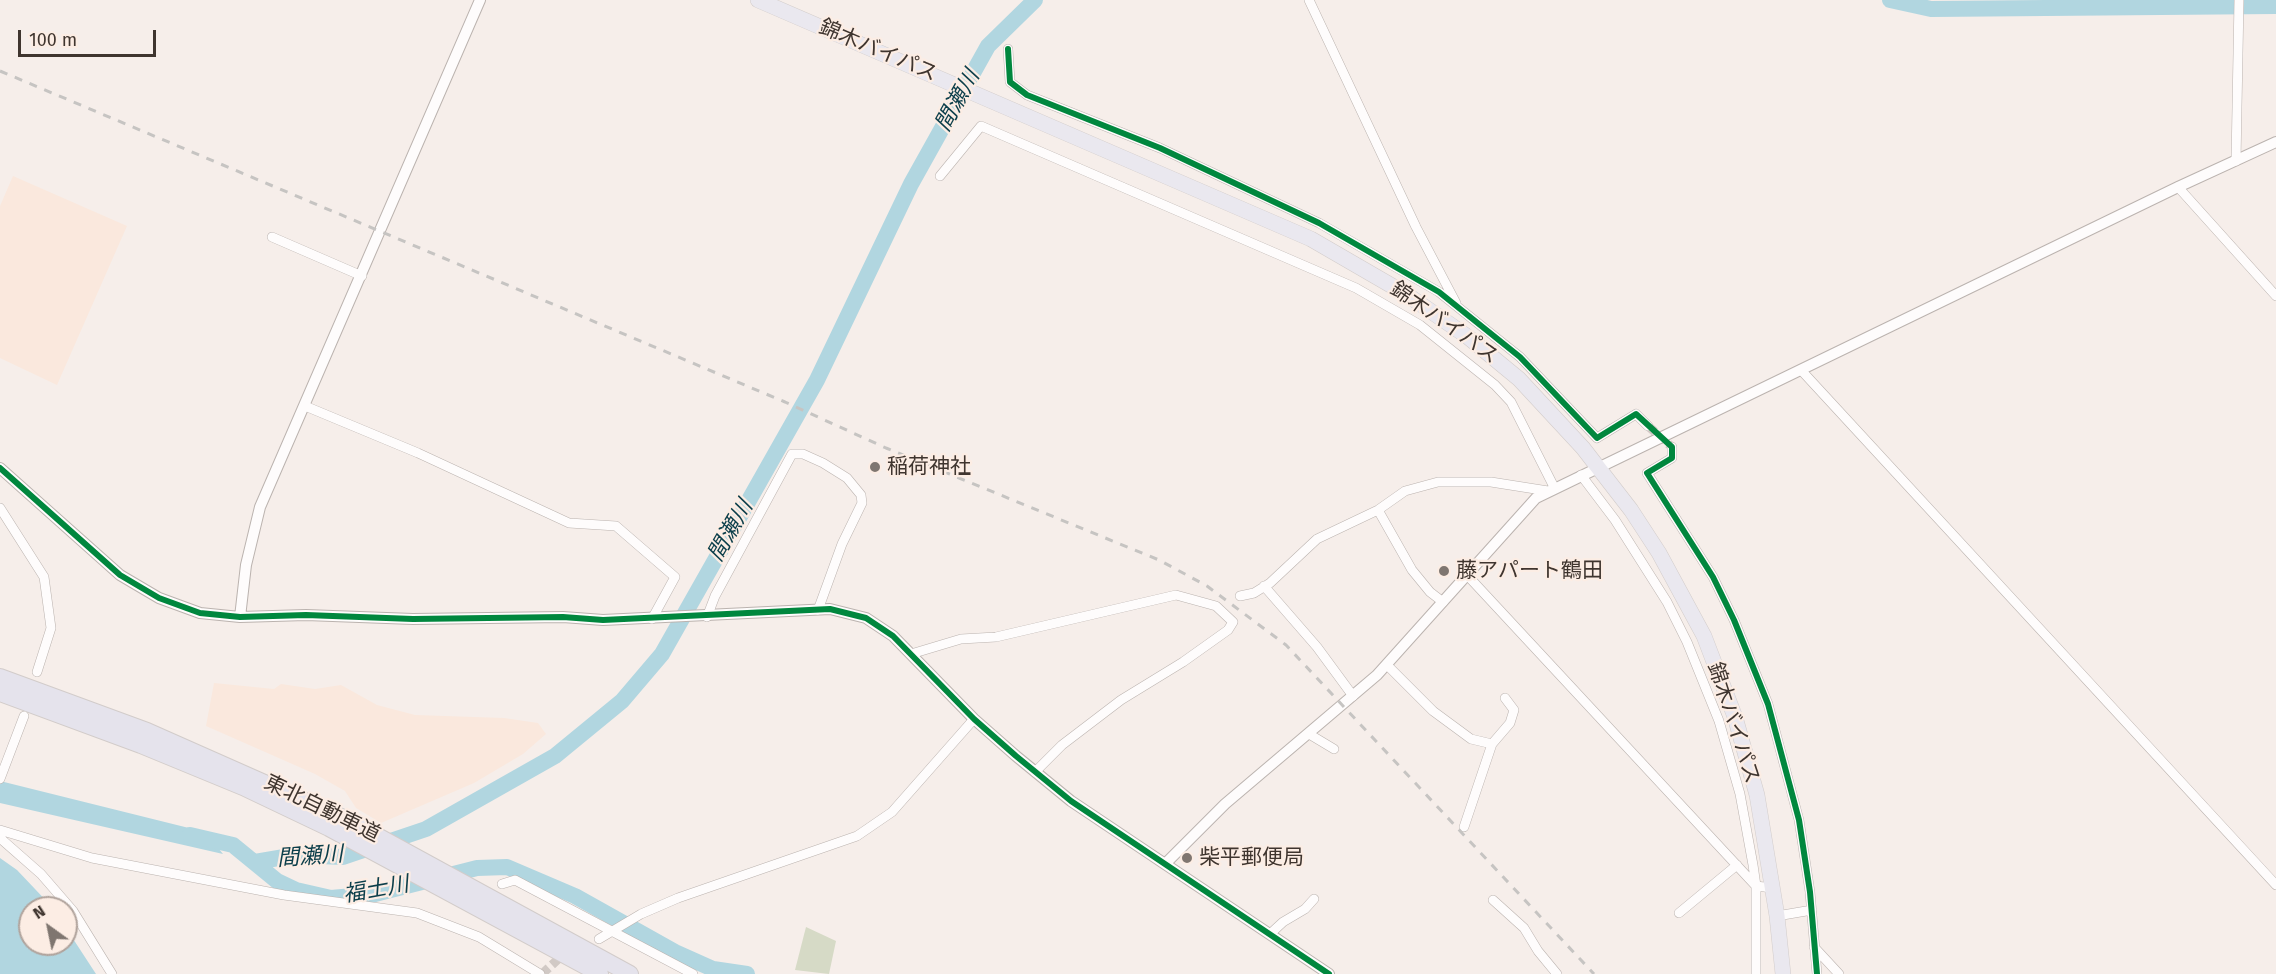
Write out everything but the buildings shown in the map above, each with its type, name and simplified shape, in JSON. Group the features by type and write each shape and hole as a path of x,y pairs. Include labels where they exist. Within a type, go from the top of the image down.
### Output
{"highway":[{"name":"錦木バイパス","path":"758,0 1311,239 1354,262 1440,317 1498,360 1541,400 1631,510 1659,553 1704,636 1747,757 1757,795 1777,916 1783,974"},
{"name":"東北自動車道","path":"0,677 147,731 348,820 630,974"},
{"name":"東北自動車道","path":"0,693 141,745 243,787 329,828 600,974"}],"street":[{"path":"240,617 246,565 260,507 480,0"},
{"path":"1309,0 1416,227 1458,306"},
{"path":"2236,161 2239,0"},
{"path":"1008,49 1010,82 1027,95 1160,148 1319,223 1402,270 1458,306 1535,371 1597,438 1636,414 1648,426"},
{"path":"940,176 981,126 1356,288 1429,331 1495,385 1511,402 1551,489"},
{"path":"1166,863 1208,819 1387,665 1536,498 2178,187 2276,142"},
{"path":"2178,187 2276,296"},
{"path":"272,237 362,276"},
{"path":"1801,370 2276,885"},
{"path":"305,406 418,453 569,523 616,526 675,577 652,619"},
{"path":"1672,447 1672,458 1647,473 1713,577 1761,683 1791,782 1805,857 1817,974"},
{"path":"704,617 792,454 803,454 847,478 861,495 862,503 842,544 818,610"},
{"path":"0,468 120,575 176,605 201,613 240,617 663,619 818,610 845,612 866,618 893,636 974,718 1071,801 1329,974"},
{"path":"1581,475 1643,561 1677,622 1704,682 1735,776 1756,886 1754,893 1756,974"},
{"path":"1239,596 1254,592 1264,586 1317,539 1378,510 1405,491 1438,482 1491,482 1551,489"},
{"path":"0,508 44,577 51,628 37,672"},
{"path":"1378,510 1412,570 1430,592 1443,602"},
{"path":"1467,575 1756,886 1772,888"},
{"path":"1264,586 1317,647 1353,696"},
{"path":"911,654 961,639 996,637 1176,595 1216,606 1233,622 1228,630 1113,707 1062,745 1035,772"},
{"path":"1387,665 1452,728 1471,740 1492,744"},
{"path":"1464,827 1492,744 1510,723 1512,717 1514,710 1505,698"},
{"path":"0,779 24,716"},
{"path":"599,939 641,914 678,898 857,836 892,812 974,718"},
{"path":"1309,734 1334,749"},
{"path":"0,830 92,858 284,895 417,913 479,937 540,974"},
{"path":"0,838 41,874 73,911 112,974"},
{"path":"1679,913 1737,865"},
{"path":"501,884 515,880 693,974"},
{"path":"1269,934 1283,922 1305,909 1314,899"},
{"path":"1493,900 1524,928 1538,951 1557,974"},
{"path":"1777,916 1812,910"},
{"path":"1814,946 1839,974"}],"shaded area":[{"path":"13,176 127,226 57,385 0,358 0,206"},
{"path":"214,683 274,689 281,684 315,689 341,685 377,705 415,715 504,718 538,723 546,734 523,754 474,783 381,823 356,808 345,791 315,774 206,726"}],"green space":[{"path":"806,927 836,941 829,974 795,970"}],"water":[{"path":"0,781 205,832 223,854 0,803"},
{"path":"0,858 17,870 42,896 18,896 18,956 78,956 78,946 96,974 0,974"}],"waterway":[{"name":"間瀬川","path":"255,862 296,855 343,857 426,829 555,756 622,701 662,654 817,380 911,184 988,46 1035,0"},
{"name":"間瀬川","path":"1890,0 1931,9 2276,6"},
{"name":"福士川","path":"190,835 233,845 277,881 296,890 331,898 375,894 477,868 507,867 575,896 675,952 713,969 747,974"}],"tunnel":[{"path":"1648,426 1672,447"},
{"path":"542,974 566,952"}],"railway":[{"path":"0,71 785,402 886,448 1159,560 1207,586 1286,645 1594,974"}],"cycle path":[{"path":"1008,49 1010,82 1027,95 1160,148 1319,223 1439,292 1520,357 1597,438 1636,414 1672,447 1672,458 1647,473 1713,577 1734,620 1768,704 1799,820 1810,892 1817,974"},
{"path":"0,468 120,575 159,598 200,613 240,617 306,615 413,619 563,617 603,620 830,609 866,618 893,636 974,719 1071,801 1329,974"}],"place":[{"name":"稲荷神社","path":"875,467"},
{"name":"藤アパート鶴田","path":"1444,571"},
{"name":"柴平郵便局","path":"1187,858"}]}
